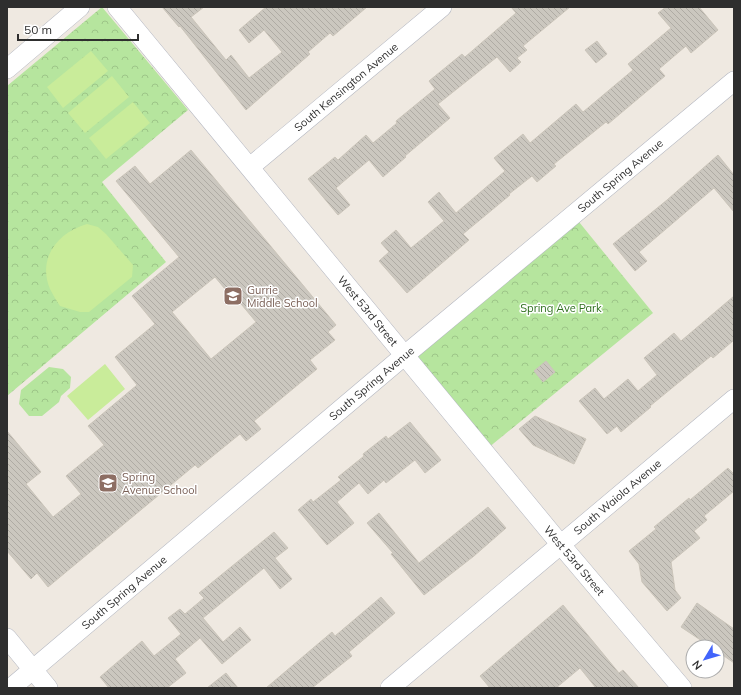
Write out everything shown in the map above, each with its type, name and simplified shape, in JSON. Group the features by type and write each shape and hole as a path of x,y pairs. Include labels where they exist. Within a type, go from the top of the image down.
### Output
{"street":[{"path":"7,69 80,7"},
{"name":"West 53rd Street","path":"117,7 561,545 682,688"},
{"name":"South Kensington Avenue","path":"250,167 442,7"},
{"name":"South Spring Avenue","path":"11,688 405,355 734,81"},
{"name":"South Waiola Avenue","path":"390,688 734,399"},
{"path":"7,638 48,688"}],"green space":[{"path":"102,7 188,110 102,182 166,262 7,396 7,86"},
{"path":"91,51 108,71 63,108 47,87"},
{"path":"112,76 129,97 85,133 68,113"},
{"path":"133,102 150,123 106,159 89,138"},
{"name":"Spring Ave Park","path":"575,217 653,313 488,448 410,354"},
{"path":"87,224 98,227 106,234 133,265 132,277 89,312 80,312 60,306 50,289 46,267 48,257 59,240 67,233"},
{"path":"105,364 125,389 88,420 67,396"},
{"path":"49,367 63,369 71,377 70,388 61,396 59,402 42,416 29,416 19,404 21,390"}],"building":[{"path":"162,7 204,7 191,17 226,60 231,55 249,78 282,52 264,30 249,43 239,30 266,7 367,7 333,36 330,33 308,52 310,54 246,110 180,26 179,27"},
{"path":"511,7 570,7 523,46 527,50 517,58 521,62 510,72 497,57 438,104 450,118 405,156 406,157 383,177 369,160 336,188 350,205 338,215 308,179 335,157 338,160 366,135 373,143 397,123 396,121 435,89 429,81 462,54 465,57 516,13"},
{"path":"666,7 699,7 718,30 691,53 686,46 659,69 665,76 608,124 606,122 554,164 556,166 537,182 532,176 509,194 510,195 463,234 469,240 407,293 379,261 389,252 381,243 396,230 411,248 444,221 428,202 439,192 456,213 505,171 494,158 523,134 530,143 576,104 583,112 633,70 628,64 671,28 658,13"},
{"path":"597,41 607,54 596,63 585,50"},
{"path":"191,150 336,325 328,332 335,340 310,360 317,369 254,421 261,429 246,441 240,434 198,468 195,465 48,587 37,573 31,579 7,551 7,431 41,472 26,484 53,517 81,494 66,476 104,445 88,426 137,385 115,357 155,324 132,296 179,257 116,181 135,166 150,184","holes":["215,277 225,289 227,287 256,322 211,359 172,312"]},
{"path":"718,155 734,175 734,212 714,188 639,252 647,261 635,271 613,244 667,200"},
{"path":"734,296 734,340 713,358 711,356 621,432 617,426 607,434 579,401 595,388 604,399 628,379 638,391 657,375 644,358 674,333 681,341"},
{"path":"546,361 555,372 543,382 534,371"},
{"path":"535,416 586,439 574,464 533,445 519,429"},
{"path":"410,422 441,460 425,473 415,460 386,483 384,480 368,494 359,483 337,502 354,523 327,545 298,510 311,499 313,502 341,480 338,477 364,456 363,454 386,436 388,439"},
{"path":"728,468 734,474 734,491 704,516 707,520 694,531 700,538 671,562 675,590 681,598 667,611 642,582 639,564 629,551 656,529 654,527 689,498 690,500"},
{"path":"488,507 506,528 474,556 424,595 391,554 393,553 367,523 379,513 419,563"},
{"path":"274,532 288,548 275,558 292,579 280,589 264,568 203,618 223,642 240,627 251,640 222,664 200,638 175,659 186,673 167,688 109,688 100,677 142,641 154,656 181,634 168,618 180,609 185,614 204,598 199,593"},
{"path":"381,597 395,613 349,652 352,656 312,688 266,688 332,632 335,636"},
{"path":"697,603 734,629 734,663 725,657 725,639 699,639 681,627"},
{"path":"563,605 619,673 623,670 639,688 596,688 580,668 556,688 490,688 480,676"},
{"path":"226,673 238,688 207,688"}],"place":[{"name":"Gurrie Middle School","path":"233,296"},
{"name":"Spring Avenue School","path":"108,483"}]}
